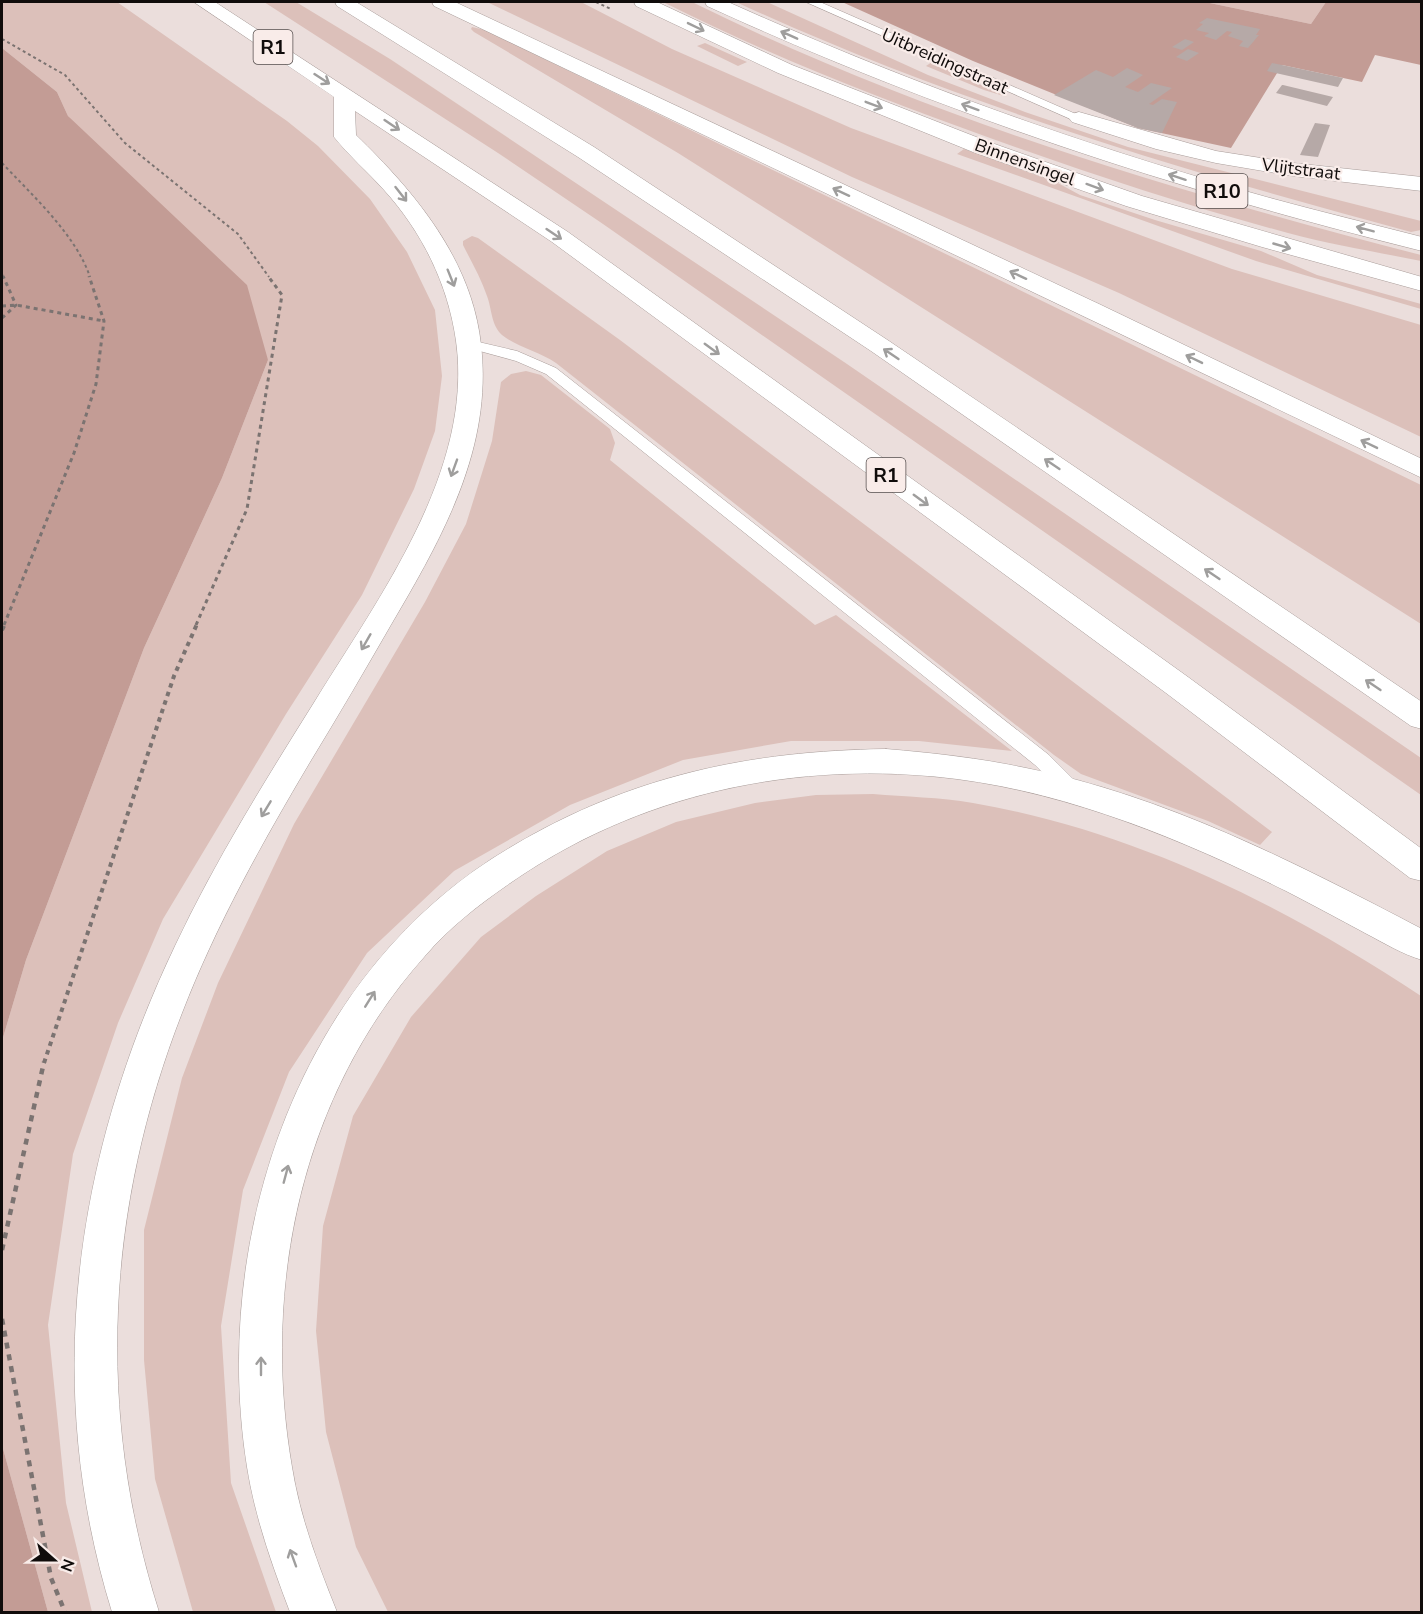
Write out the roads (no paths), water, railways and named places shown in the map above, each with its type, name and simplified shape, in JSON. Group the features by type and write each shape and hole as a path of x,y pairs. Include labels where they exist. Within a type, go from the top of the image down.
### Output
{"main road":[{"name":"R1","path":"202,2 344,93 560,237 1177,685 1422,868"},
{"path":"344,2 586,152 860,333 1422,718"},
{"path":"441,2 1080,303 1422,470"},
{"name":"Binnensingel","path":"643,2 785,69 981,147 1134,201 1422,284"},
{"name":"Binnensingel","path":"714,2 868,69 1025,127 1207,187 1422,244"},
{"path":"135,1612 115,1544 98,1446 93,1359 98,1273 117,1157 140,1074 173,991 215,900 254,829 404,578 438,511 459,455 467,419 471,382 470,344 462,308 451,278 424,225 396,187 345,137 344,93"},
{"name":"Vlijtstraat","path":"1079,118 1171,147 1217,157 1422,184"},
{"path":"313,1612 290,1550 269,1466 261,1383 261,1307 271,1229 295,1139 334,1057 378,988 419,937 466,895 522,855 582,823 649,796 703,780 785,767 883,761 968,769 1013,776 1135,810 1198,835 1284,874 1422,946"}],"lane":[{"name":"Uitbreidingstraat","path":"812,2 1039,103 1079,118"},
{"path":"470,344 510,352 531,359 551,371 1042,760 1074,792"}]}
